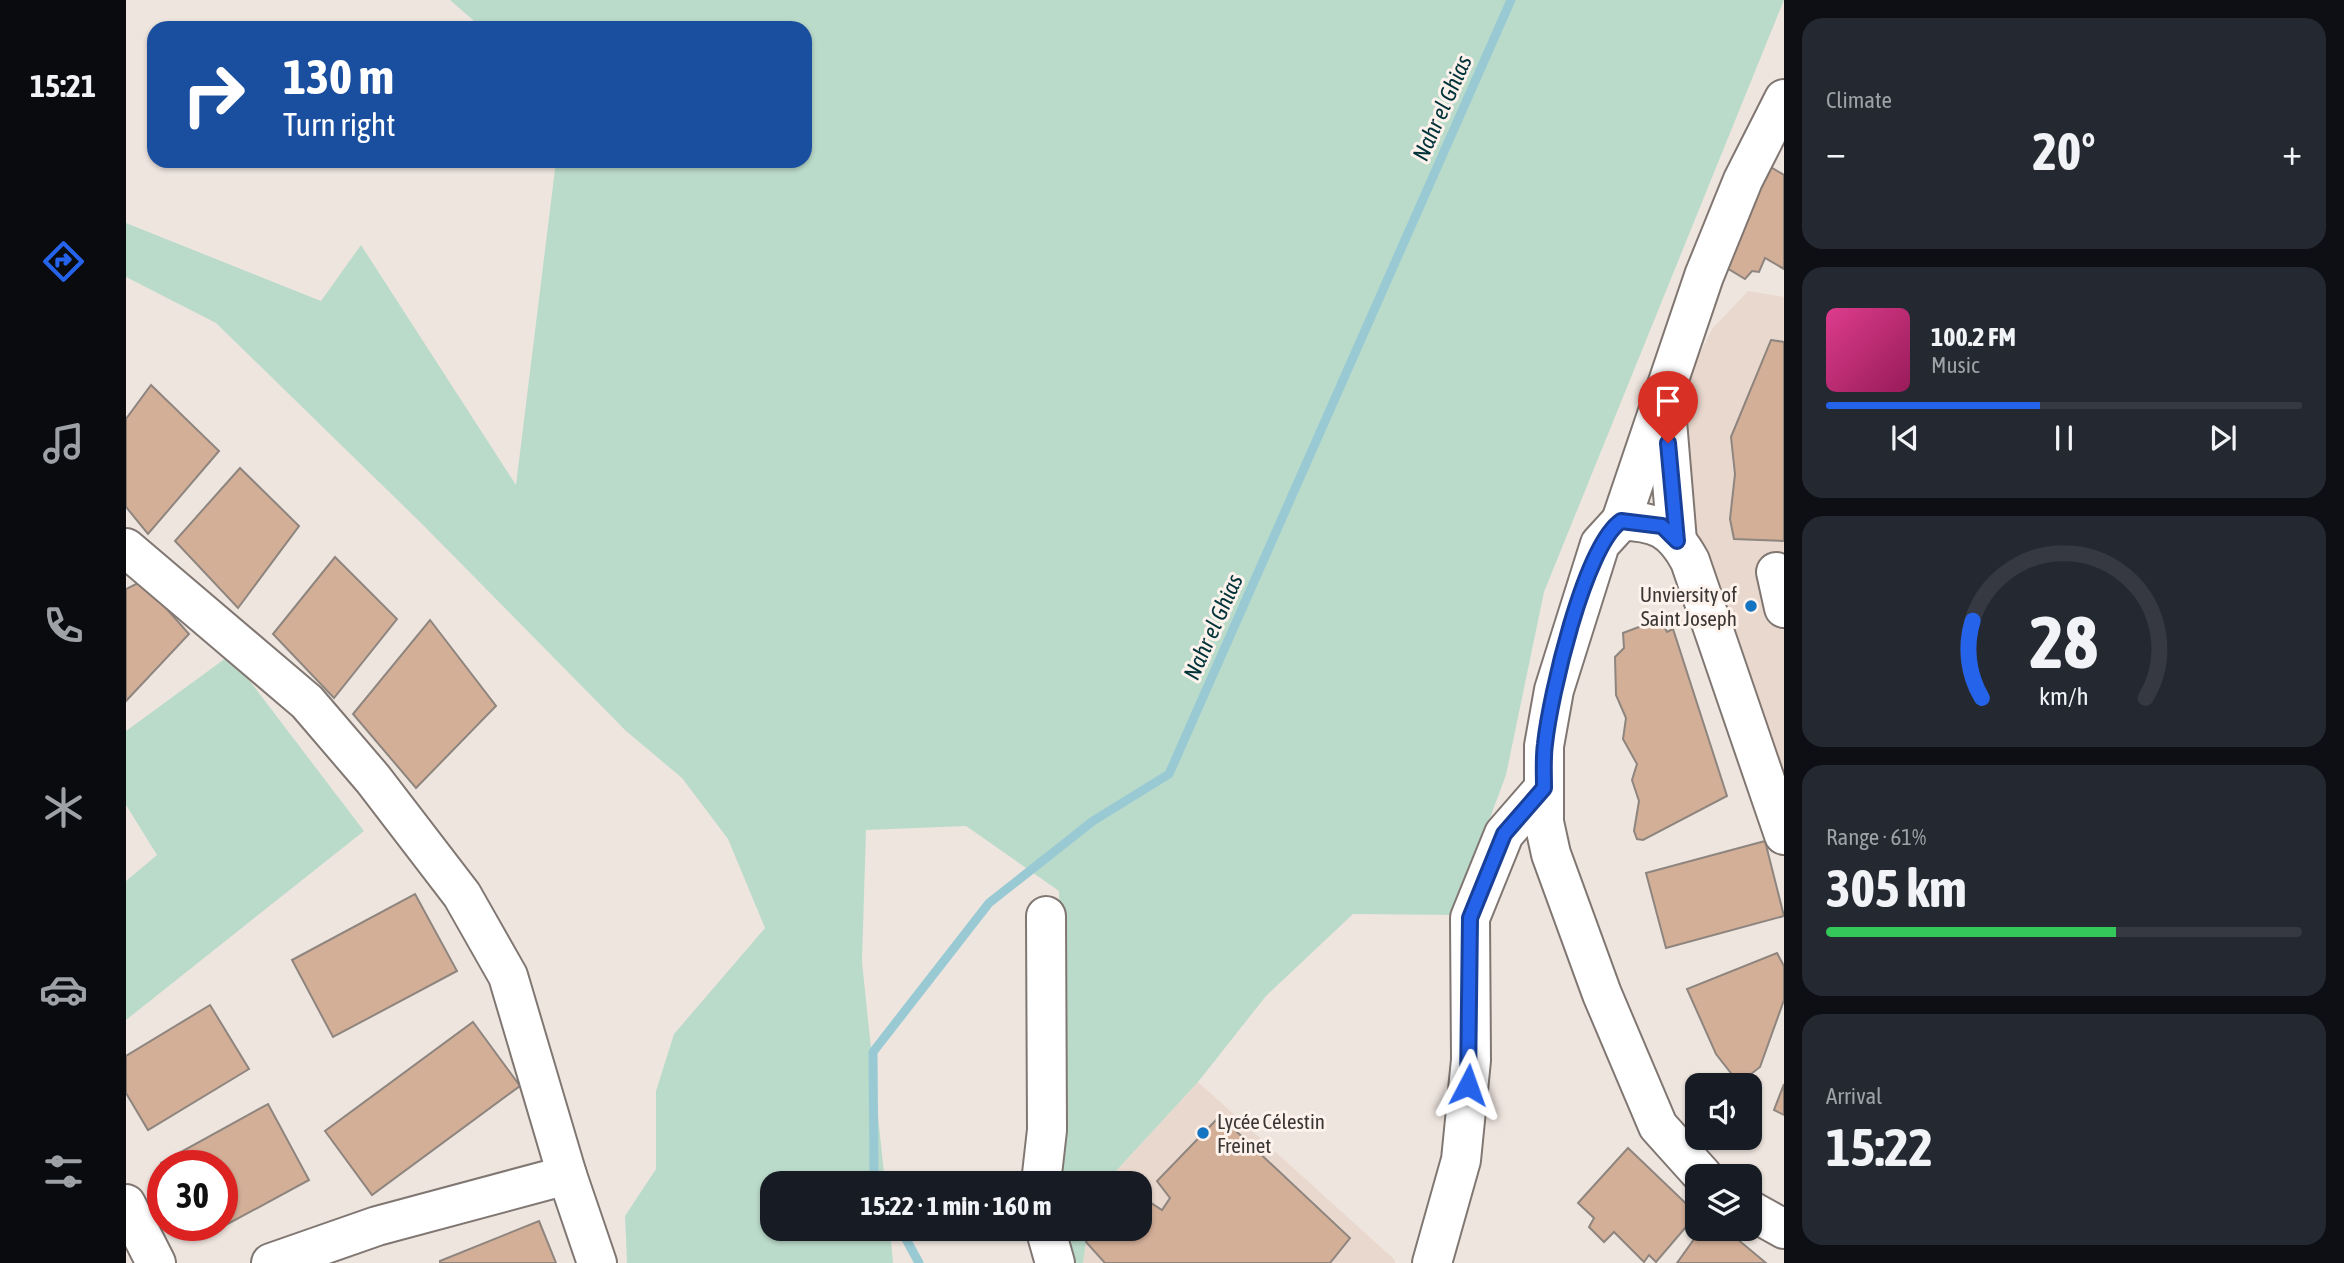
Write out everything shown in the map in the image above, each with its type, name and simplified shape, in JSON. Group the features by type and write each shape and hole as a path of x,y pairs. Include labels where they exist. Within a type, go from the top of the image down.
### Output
{"street":[{"path":"1692,1164 1658,1126 1602,994 1551,854 1544,822 1544,746 1570,633 1600,544 1621,521 1725,220 1784,99"},
{"path":"1664,393 1677,541"},
{"path":"1621,521 1662,526 1677,541 1695,574 1784,835"},
{"path":"126,548 307,702 373,779 462,895 508,976 567,1175 597,1263"},
{"path":"1432,1263 1461,1160 1471,1060 1470,918 1504,834 1544,788"},
{"path":"1042,1171 1047,1130 1046,916"},
{"path":"271,1263 377,1226 567,1175"},
{"path":"126,1204 156,1263"},
{"path":"1762,1217 1784,1229"},
{"path":"1049,1241 1055,1263"}],"shaded area":[{"name":"Unviersity of Saint Joseph","path":"1748,291 1784,297 1784,798 1694,543 1679,423 1692,370 1712,329"},
{"name":"Lycée Célestin Freinet","path":"1198,1082 1395,1260 1395,1263 1083,1263 1086,1241 1152,1241 1152,1171 1116,1171"}],"green space":[{"path":"450,0 1784,0 1544,592 1506,775 1454,915 1353,914 1266,996 1198,1082 1116,1171 1061,1171 1064,1148 1059,891 966,826 866,830 862,962 884,1171 760,1171 760,1241 891,1241 893,1263 627,1263 625,1216 656,1169 656,1091 674,1034 765,928 728,839 682,778 626,731 421,523 216,323 126,277 126,223 321,301 361,245 516,485 555,168 812,168 812,21 474,21"},
{"path":"230,655 364,831 126,1020 126,881 157,855 126,805 126,731"},
{"path":"1064,1241 1086,1241 1083,1263 1070,1263"}],"building":[{"path":"1764,163 1784,175 1784,269 1765,258 1759,272 1752,271 1745,279 1727,268"},
{"path":"1771,340 1784,342 1784,541 1734,539 1730,519 1735,474 1731,437"},
{"path":"151,385 219,451 148,534 126,507 126,419"},
{"path":"240,468 299,526 238,608 175,541"},
{"path":"335,557 397,619 334,698 273,634"},
{"path":"142,581 189,634 126,701 126,589"},
{"path":"1660,619 1667,632 1673,629 1727,796 1643,840 1637,839 1634,831 1639,801 1632,780 1637,764 1623,739 1626,718 1616,695 1615,657 1624,648 1623,633"},
{"path":"430,620 496,706 416,788 353,714"},
{"path":"1765,841 1784,916 1666,948 1646,873"},
{"path":"415,894 457,971 333,1037 292,960"},
{"path":"1777,953 1784,966 1784,1000 1760,1067 1752,1073 1731,1073 1716,1054 1687,989"},
{"path":"210,1005 249,1069 148,1130 126,1093 126,1056"},
{"path":"473,1022 520,1086 372,1195 325,1131"},
{"path":"1784,1084 1784,1115 1774,1110"},
{"path":"268,1104 309,1180 238,1218 238,1150 185,1150"},
{"name":"Lycée Célestin Freinet","path":"1220,1116 1350,1238 1330,1263 1105,1263 1087,1241 1152,1241 1152,1203 1162,1210 1170,1198 1157,1181"},
{"path":"1628,1148 1685,1203 1685,1228 1656,1262 1649,1255 1644,1262 1614,1232 1604,1242 1589,1227 1594,1218 1578,1203"},
{"path":"539,1221 556,1263 440,1263 440,1261"},
{"path":"1693,1241 1740,1241 1766,1263 1677,1263"}],"waterway":[{"name":"Nahr el Ghias","path":"874,1171 873,1052 989,903 1093,821 1169,774 1511,0"},
{"name":"Nahr el Ghias","path":"907,1241 919,1263"}],"place":[{"name":"Unviersity of Saint Joseph","path":"1751,606"},
{"name":"Lycée Célestin Freinet","path":"1203,1133"}],"route":[{"path":"1468,1085 1471,1060 1470,918 1504,834 1544,788 1544,746 1555,690 1570,633 1600,544 1621,521 1662,526 1677,541 1668,443"}]}
